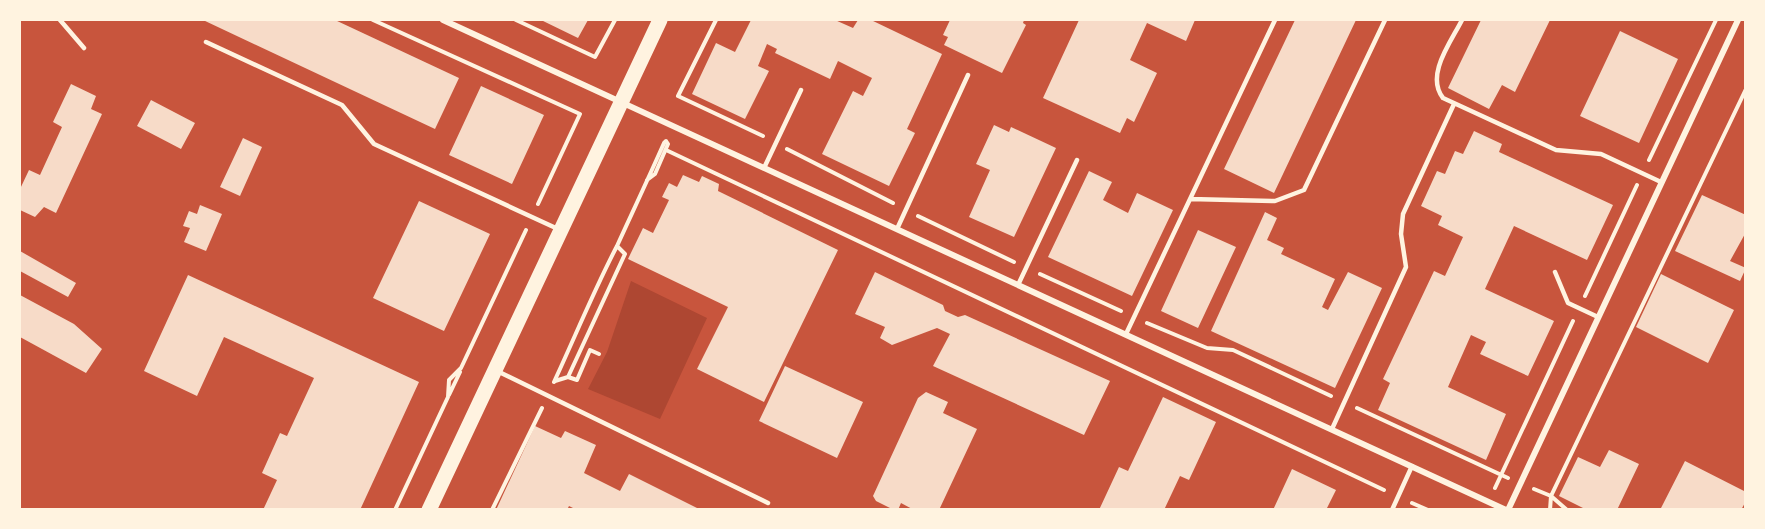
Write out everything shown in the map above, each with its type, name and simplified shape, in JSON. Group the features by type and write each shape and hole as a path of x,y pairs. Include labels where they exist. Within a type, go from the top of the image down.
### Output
{"main road":[{"path":"429,510 660,20"}],"street":[{"path":"443,20 1507,510 1737,20"}],"lane":[{"path":"60,20 84,48"},
{"path":"1126,334 1275,20"},
{"path":"1190,199 1275,201 1304,190 1385,20"},
{"path":"1462,20 1436,74 1438,92 1443,98 1556,150 1601,154 1661,182"},
{"path":"206,42 342,105 374,144 560,230"},
{"path":"897,229 969,75"},
{"path":"764,168 801,90"},
{"path":"1332,429 1406,267 1401,234 1403,214 1454,104"},
{"path":"1018,285 1077,160"},
{"path":"1555,272 1568,303 1598,317"},
{"path":"494,370 768,503"},
{"path":"1392,510 1412,466"}],"path":[{"path":"373,20 580,114 461,368 449,380 448,397 395,510"},
{"path":"516,20 595,57 615,20"},
{"path":"716,20 678,96 776,142"},
{"path":"1502,476 1716,20"},
{"path":"1550,510 1551,496 1746,89"},
{"path":"492,510 548,396 647,180 667,142 666,150 654,174 647,180"},
{"path":"666,150 1428,510"},
{"path":"568,377 625,254 617,246"},
{"path":"554,382 568,377 577,380 590,350 598,354"},
{"path":"1551,496 1567,510"}],"shaded area":[{"path":"631,281 707,318 660,419 588,389 607,352"}],"building":[{"path":"203,20 335,20 459,78 435,129"},
{"path":"541,20 588,20 578,38"},
{"path":"751,20 835,20 853,28 858,20 871,20 942,54 907,129 915,133 889,186 822,154 853,91 863,96 872,78 838,61 830,79 775,53 777,49 767,44 758,66 769,71 745,119 692,94 716,43 735,52"},
{"path":"950,20 1024,20 1023,23 1026,25 1002,73 944,45 948,37 943,35"},
{"path":"1079,20 1195,20 1186,41 1147,23 1130,60 1157,73 1134,122 1127,118 1120,133 1043,98"},
{"path":"1295,20 1356,20 1274,193 1224,169"},
{"path":"1481,20 1550,20 1515,92 1502,85 1489,109 1448,88"},
{"path":"1620,31 1678,59 1639,143 1580,116"},
{"path":"71,84 96,96 91,109 102,114 56,213 44,207 35,217 20,210 20,189 29,170 40,175 62,127 53,122"},
{"path":"481,86 544,115 512,184 449,155"},
{"path":"151,100 195,123 181,149 137,126"},
{"path":"994,125 1009,132 1011,127 1056,148 1014,237 969,217 990,170 976,164"},
{"path":"1474,131 1502,144 1499,152 1613,205 1587,260 1514,226 1485,289 1554,321 1528,376 1480,354 1486,342 1471,335 1448,387 1506,414 1486,460 1378,410 1390,383 1383,379 1434,271 1445,276 1463,237 1438,225 1442,216 1421,206 1437,171 1445,174 1455,151 1463,154"},
{"path":"243,138 262,147 240,196 220,187"},
{"path":"1089,171 1112,182 1103,200 1128,213 1137,193 1173,210 1132,296 1048,257"},
{"path":"683,175 699,182 702,176 719,184 718,191 838,250 764,402 697,369 728,307 628,259 643,228 653,233 669,200 662,197 669,183 677,187"},
{"path":"1702,195 1746,215 1746,232 1730,261 1746,268 1740,281 1675,251"},
{"path":"419,201 490,234 444,331 373,298"},
{"path":"200,205 222,214 206,251 184,242 190,228 183,226 189,211 197,214"},
{"path":"1265,212 1277,218 1267,240 1284,248 1281,254 1335,279 1322,307 1328,310 1348,272 1382,288 1335,388 1211,331"},
{"path":"1198,230 1236,247 1198,328 1161,311"},
{"path":"20,251 76,283 68,297 20,271"},
{"path":"875,272 943,305 945,311 958,317 965,315 1110,381 1084,435 933,366 950,334 937,328 892,345 880,338 885,327 855,314"},
{"path":"1661,274 1734,310 1708,363 1636,327"},
{"path":"188,275 419,382 360,510 263,510 277,480 262,473 280,433 287,436 314,378 224,337 197,396 144,371"},
{"path":"20,295 74,324 102,349 86,373 20,337"},
{"path":"785,366 863,402 837,458 759,421"},
{"path":"926,392 948,402 943,413 977,429 939,510 914,510 901,503 898,510 894,510 876,501 873,496 918,398"},
{"path":"1163,397 1216,422 1189,480 1180,476 1164,510 1099,510 1119,467 1128,471"},
{"path":"535,426 561,438 565,431 596,445 584,473 620,491 629,474 701,510 577,510 569,506 567,510 496,510"},
{"path":"1609,450 1639,464 1617,510 1587,510 1559,496 1578,457 1600,467"},
{"path":"1685,461 1746,492 1746,501 1741,510 1660,510"},
{"path":"1292,469 1336,490 1326,510 1273,510"}]}
